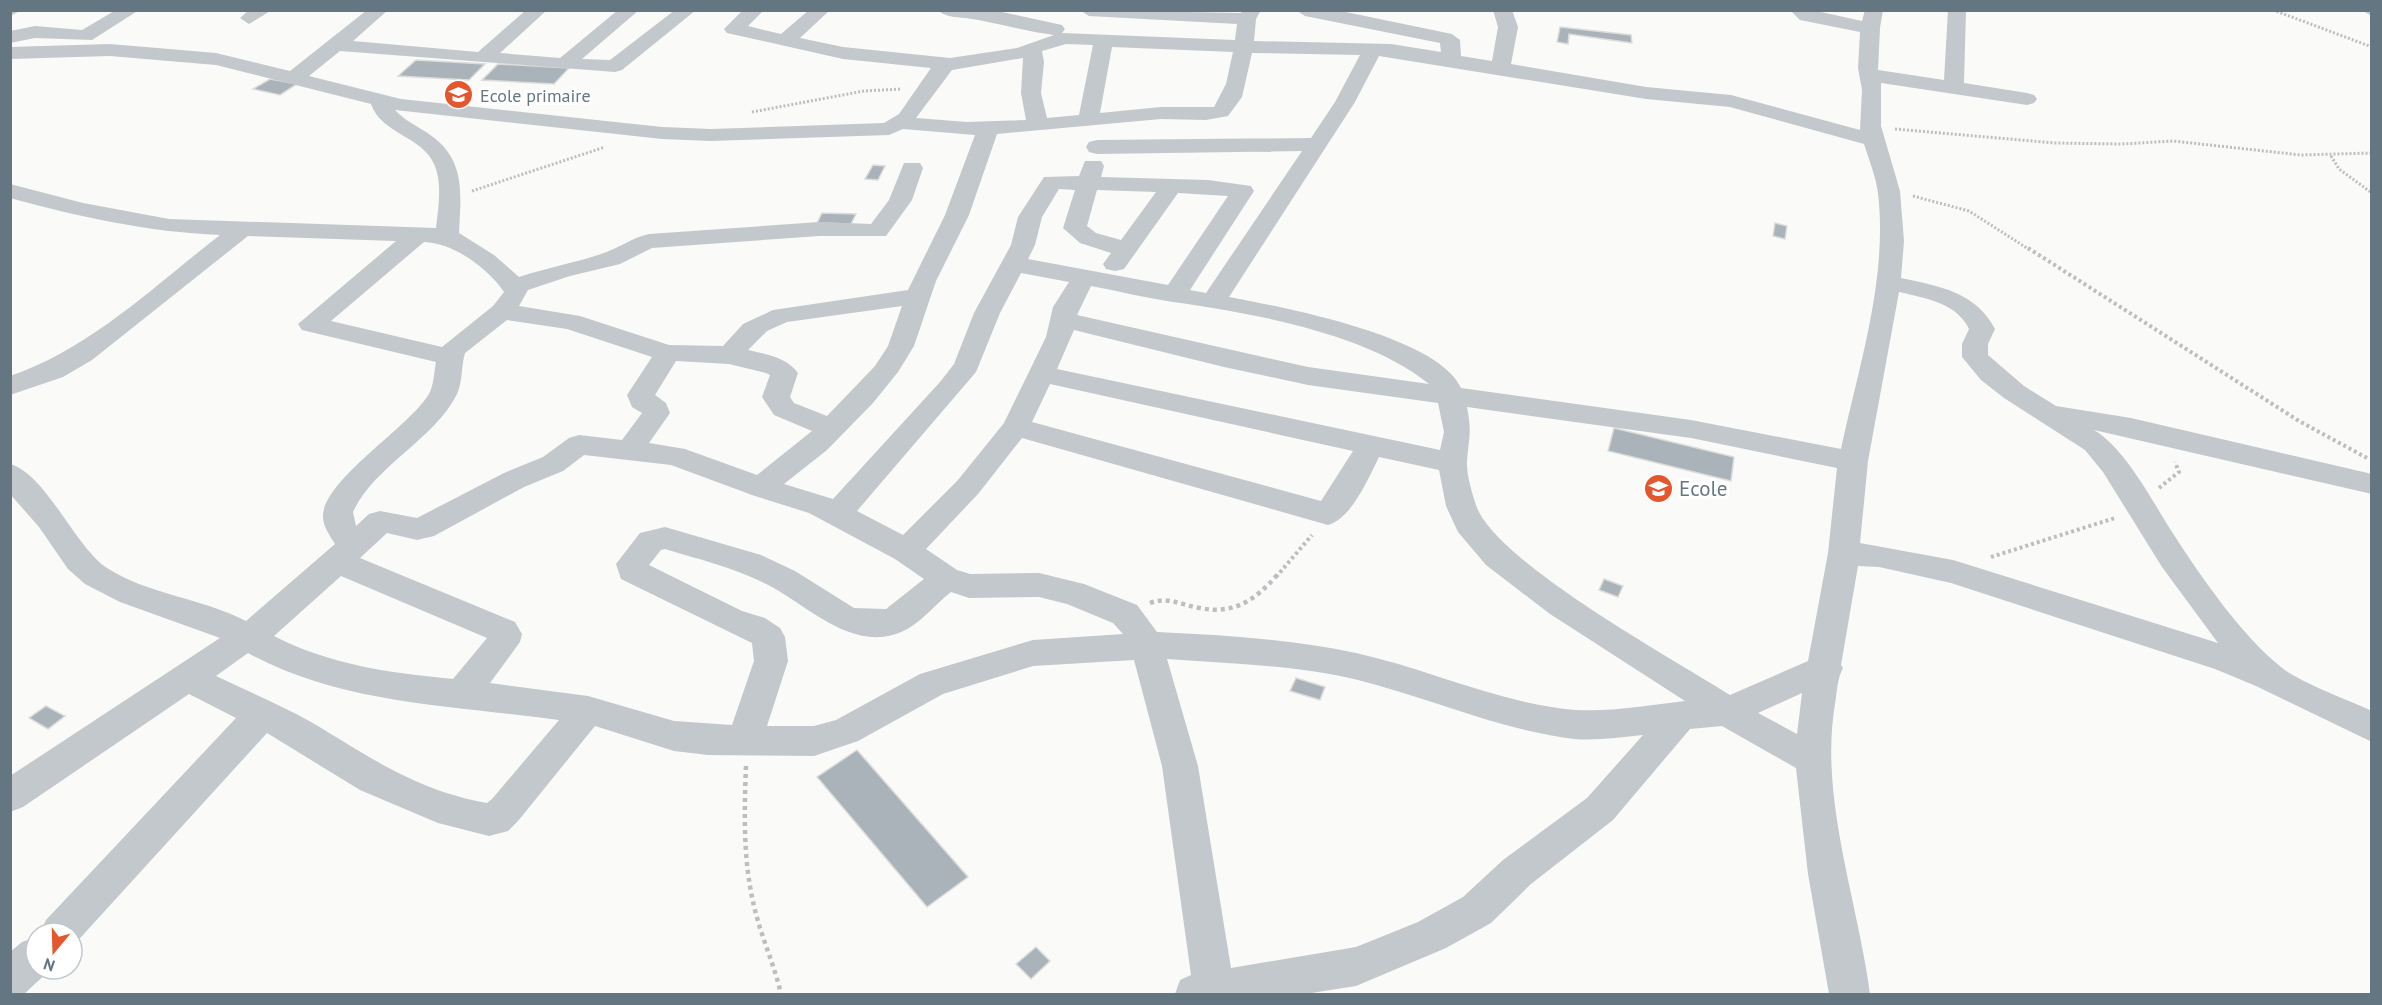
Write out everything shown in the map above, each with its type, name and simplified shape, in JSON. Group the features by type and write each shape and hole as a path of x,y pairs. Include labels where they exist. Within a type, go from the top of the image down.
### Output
{"street":[{"path":"11,39 106,10"},
{"path":"35,32 85,36 130,10"},
{"path":"294,78 379,10"},
{"path":"483,58 538,10"},
{"path":"564,64 630,10"},
{"path":"334,45 451,56 615,66 687,10"},
{"path":"755,10 735,29 854,55 952,38 1001,14 1024,25 1045,40"},
{"path":"785,40 821,10"},
{"path":"1038,125 1031,93 1034,62 1063,10"},
{"path":"11,39 230,61 381,100 438,111 672,133 879,131 902,123 939,128 988,129 1095,121 1162,113 1223,111 1229,105 1250,15 1089,10"},
{"path":"1305,10 1431,25 1450,40 1451,59"},
{"path":"1501,67 1508,27 1502,10"},
{"path":"1799,10 1807,15 1872,19 1869,75 1872,90 1872,133 1889,191 1892,241 1887,282 1853,461 1846,512 1845,553 1826,668 1815,718 1813,781 1827,874 1850,994"},
{"path":"1954,88 1957,10"},
{"path":"952,38 1016,54 1045,40 1066,38 1244,47 1373,49 1501,67 1646,93 1731,101 1872,133"},
{"path":"902,123 939,70 952,38"},
{"path":"1104,39 1095,121 1097,147 1090,183 1075,228 1088,238 1125,249"},
{"path":"451,56 468,41"},
{"path":"1214,300 1317,144 1373,49"},
{"path":"1869,75 2027,99"},
{"path":"381,100 382,111 389,118 417,133 434,148 445,163 451,197 447,236"},
{"path":"762,488 781,469 831,428 885,372 904,340 924,281 957,216 988,129"},
{"path":"1097,147 1248,143 1317,144"},
{"path":"514,287 563,270 610,259 644,242 819,229 878,231 900,200 912,168"},
{"path":"838,513 967,366 987,314 1023,244 1030,217 1050,183 1222,187 1243,193 1173,295"},
{"path":"906,551 968,487 1016,427 1059,337 1069,301 1125,249 1160,206 1170,186"},
{"path":"10,191 81,210 160,225 447,236 492,263 514,287 516,294 502,311 461,343 449,357 446,389 440,399 413,431 343,500 337,516 344,553"},
{"path":"10,386 52,371 83,354 245,227"},
{"path":"418,235 311,324 449,357"},
{"path":"1013,264 1173,295 1214,300 1328,327 1392,349 1432,370 1445,383 1451,397 1458,432 1452,463 1465,515 1473,532 1497,557 1561,605 1727,711 1813,760"},
{"path":"1887,282 1964,305 1980,323 1982,329 1975,344 1976,357 1991,374 2043,411 2095,443 2113,465 2173,558 2236,643 2270,678"},
{"path":"730,355 747,332 764,321 782,315 919,296"},
{"path":"502,311 571,322 668,353 690,351 730,355 772,364 781,369 785,376 776,397 778,403 784,409 831,428"},
{"path":"1064,320 1234,361 1342,381 1451,397 1560,409 1691,429 1853,461"},
{"path":"629,451 656,414 656,409 642,401 640,397 668,353"},
{"path":"1042,374 1452,463"},
{"path":"2043,411 2130,427 2372,484"},
{"path":"1016,427 1328,514 1351,482 1370,446"},
{"path":"10,796 248,638 291,604 344,553 382,522 414,530 431,525 500,487 553,464 577,445 675,456 838,513 906,551 946,578 969,586 1039,585 1073,593 1125,614 1142,633 1148,646 1180,766 1204,993 1356,966 1432,935 1477,910 1517,872 1600,809 1680,717"},
{"path":"10,474 50,519 79,561 96,576 131,593 200,616 333,674 384,686 588,710 674,735 708,740 814,741 846,731 932,684 1033,653 1148,646 1258,652 1313,658 1358,667 1514,712 1574,724 1602,725 1727,711 1826,668"},
{"path":"744,740 771,661 768,637 753,627 721,615 632,571 632,564 651,541 665,538 750,563 784,579 846,619 860,623 880,623 897,619 946,578"},
{"path":"344,553 503,631 505,634 503,642 461,694"},
{"path":"1845,553 1927,565 2215,656 2270,678 2372,728"},
{"path":"187,677 262,715 302,732 358,771 380,782 452,811 489,820 495,819 505,810 588,710"},
{"path":"71,921 199,779 262,715"},
{"path":"10,980 24,967"}],"path":[{"path":"2273,10 2372,47"},
{"path":"1872,133 2055,142 2208,143 2258,151 2331,156 2372,153"},
{"path":"2331,156 2339,169 2372,193"},
{"path":"1889,191 1969,211 2299,421 2372,460"},
{"path":"1974,579 1992,556 2113,519 2138,504 2179,472 2171,455"},
{"path":"1125,614 1162,598 1202,609 1244,606 1269,585 1328,514"},
{"path":"744,740 746,846 755,914 777,974 781,994"}],"building":[{"path":"1560,27 1631,35 1632,43 1569,34 1568,44 1557,42"},
{"path":"416,60 485,64 469,80 398,76"},
{"path":"498,64 569,68 554,84 482,80"},
{"path":"270,79 297,84 280,95 253,89"},
{"path":"873,165 885,166 878,180 865,179"},
{"path":"822,213 856,214 851,224 817,223"},
{"path":"1775,223 1787,226 1785,239 1773,236"},
{"path":"1614,428 1734,457 1731,481 1608,451"},
{"path":"1604,579 1623,586 1618,597 1599,590"},
{"path":"1296,678 1325,687 1320,700 1290,691"},
{"path":"46,706 65,716 48,729 29,718"},
{"path":"857,750 968,877 927,907 817,777"},
{"path":"1036,947 1050,961 1031,979 1016,964"}],"place":[{"name":"Ecole primaire","path":"459,95"},
{"name":"Ecole","path":"1658,488"}]}
